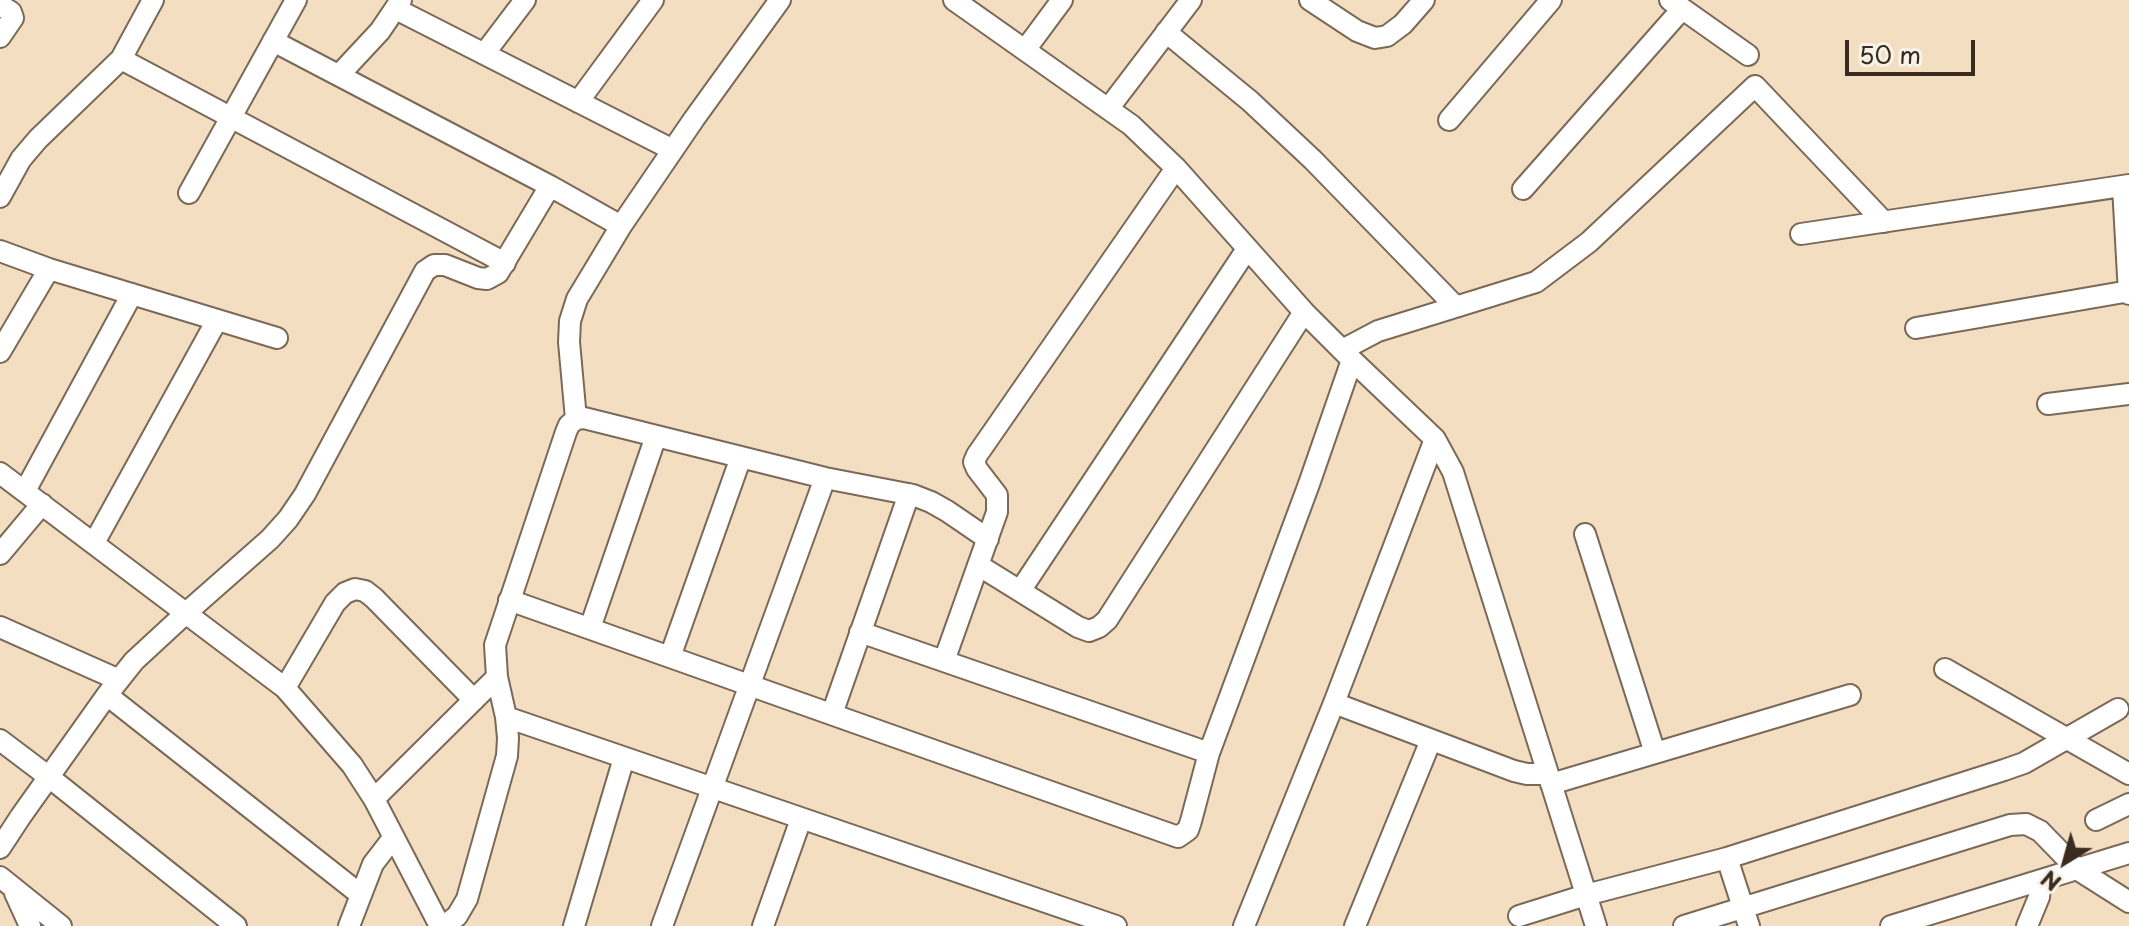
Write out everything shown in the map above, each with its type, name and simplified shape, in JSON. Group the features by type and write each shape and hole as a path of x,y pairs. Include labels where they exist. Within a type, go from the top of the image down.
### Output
{"street":[{"path":"0,197 21,159 38,139 121,59 153,0"},
{"path":"189,193 296,0"},
{"path":"484,54 525,0"},
{"path":"578,102 653,0"},
{"path":"576,419 570,365 570,321 577,299 621,226 780,0"},
{"path":"954,0 1131,125 1176,168 1304,312 1435,439 1453,472 1596,926"},
{"path":"1025,50 1062,0"},
{"path":"1108,109 1191,0"},
{"path":"1310,0 1357,31 1375,38 1387,36 1403,24 1424,0"},
{"path":"1449,120 1551,0"},
{"path":"339,75 369,44 399,4 484,54 673,150"},
{"path":"1523,189 1676,4 1748,55"},
{"path":"0,5 11,12 13,18 0,37"},
{"path":"1166,32 1250,101 1313,160 1456,307"},
{"path":"273,41 621,226"},
{"path":"121,59 505,263"},
{"path":"509,600 1178,837 1188,830 1209,753 1309,484 1347,355 1378,331 1536,282 1546,276 1589,242 1755,86 1884,222"},
{"path":"944,661 998,504 997,495 974,462 977,455 1176,168"},
{"path":"1801,234 2126,185 2129,292 1916,328"},
{"path":"0,848 134,661 270,539 288,519 305,494 425,271 434,265 445,265 478,278 487,279 498,273 550,186"},
{"path":"1020,591 1247,249"},
{"path":"0,251 49,269 277,338"},
{"path":"0,352 49,269"},
{"path":"25,491 132,294"},
{"path":"978,565 1078,627 1089,631 1099,627 1107,620 1304,312"},
{"path":"94,543 217,320"},
{"path":"2048,404 2129,394"},
{"path":"0,473 285,688 352,765 374,799 442,926 457,916 467,899 507,756 506,717 497,677 495,645 566,432 576,419 584,418 825,478 909,494 931,502 988,539"},
{"path":"590,628 656,436"},
{"path":"1244,926 1435,439"},
{"path":"670,657 741,457"},
{"path":"662,926 825,478"},
{"path":"832,714 909,494"},
{"path":"0,554 42,504"},
{"path":"1585,534 1655,753"},
{"path":"285,688 335,603 345,593 355,589 365,591 374,598 474,700"},
{"path":"0,627 113,687 361,895"},
{"path":"860,632 1209,753"},
{"path":"1945,669 2129,774"},
{"path":"374,799 497,677"},
{"path":"1334,703 1514,771 1549,779 1655,753 1850,695"},
{"path":"1519,916 1727,858 2004,770 2024,763 2118,709"},
{"path":"506,717 1116,926"},
{"path":"0,740 236,926"},
{"path":"1355,926 1431,740"},
{"path":"574,926 624,758"},
{"path":"2096,820 2129,804"},
{"path":"763,926 801,819"},
{"path":"1684,926 1745,917 2010,825 2026,824 2040,831 2077,869 2129,902"},
{"path":"349,926 373,864 393,838"},
{"path":"1891,926 2129,853"},
{"path":"1727,858 1745,917"},
{"path":"2027,926 2039,897 2041,881"},
{"path":"7,882 30,926"},
{"path":"7,882 61,926"}]}
